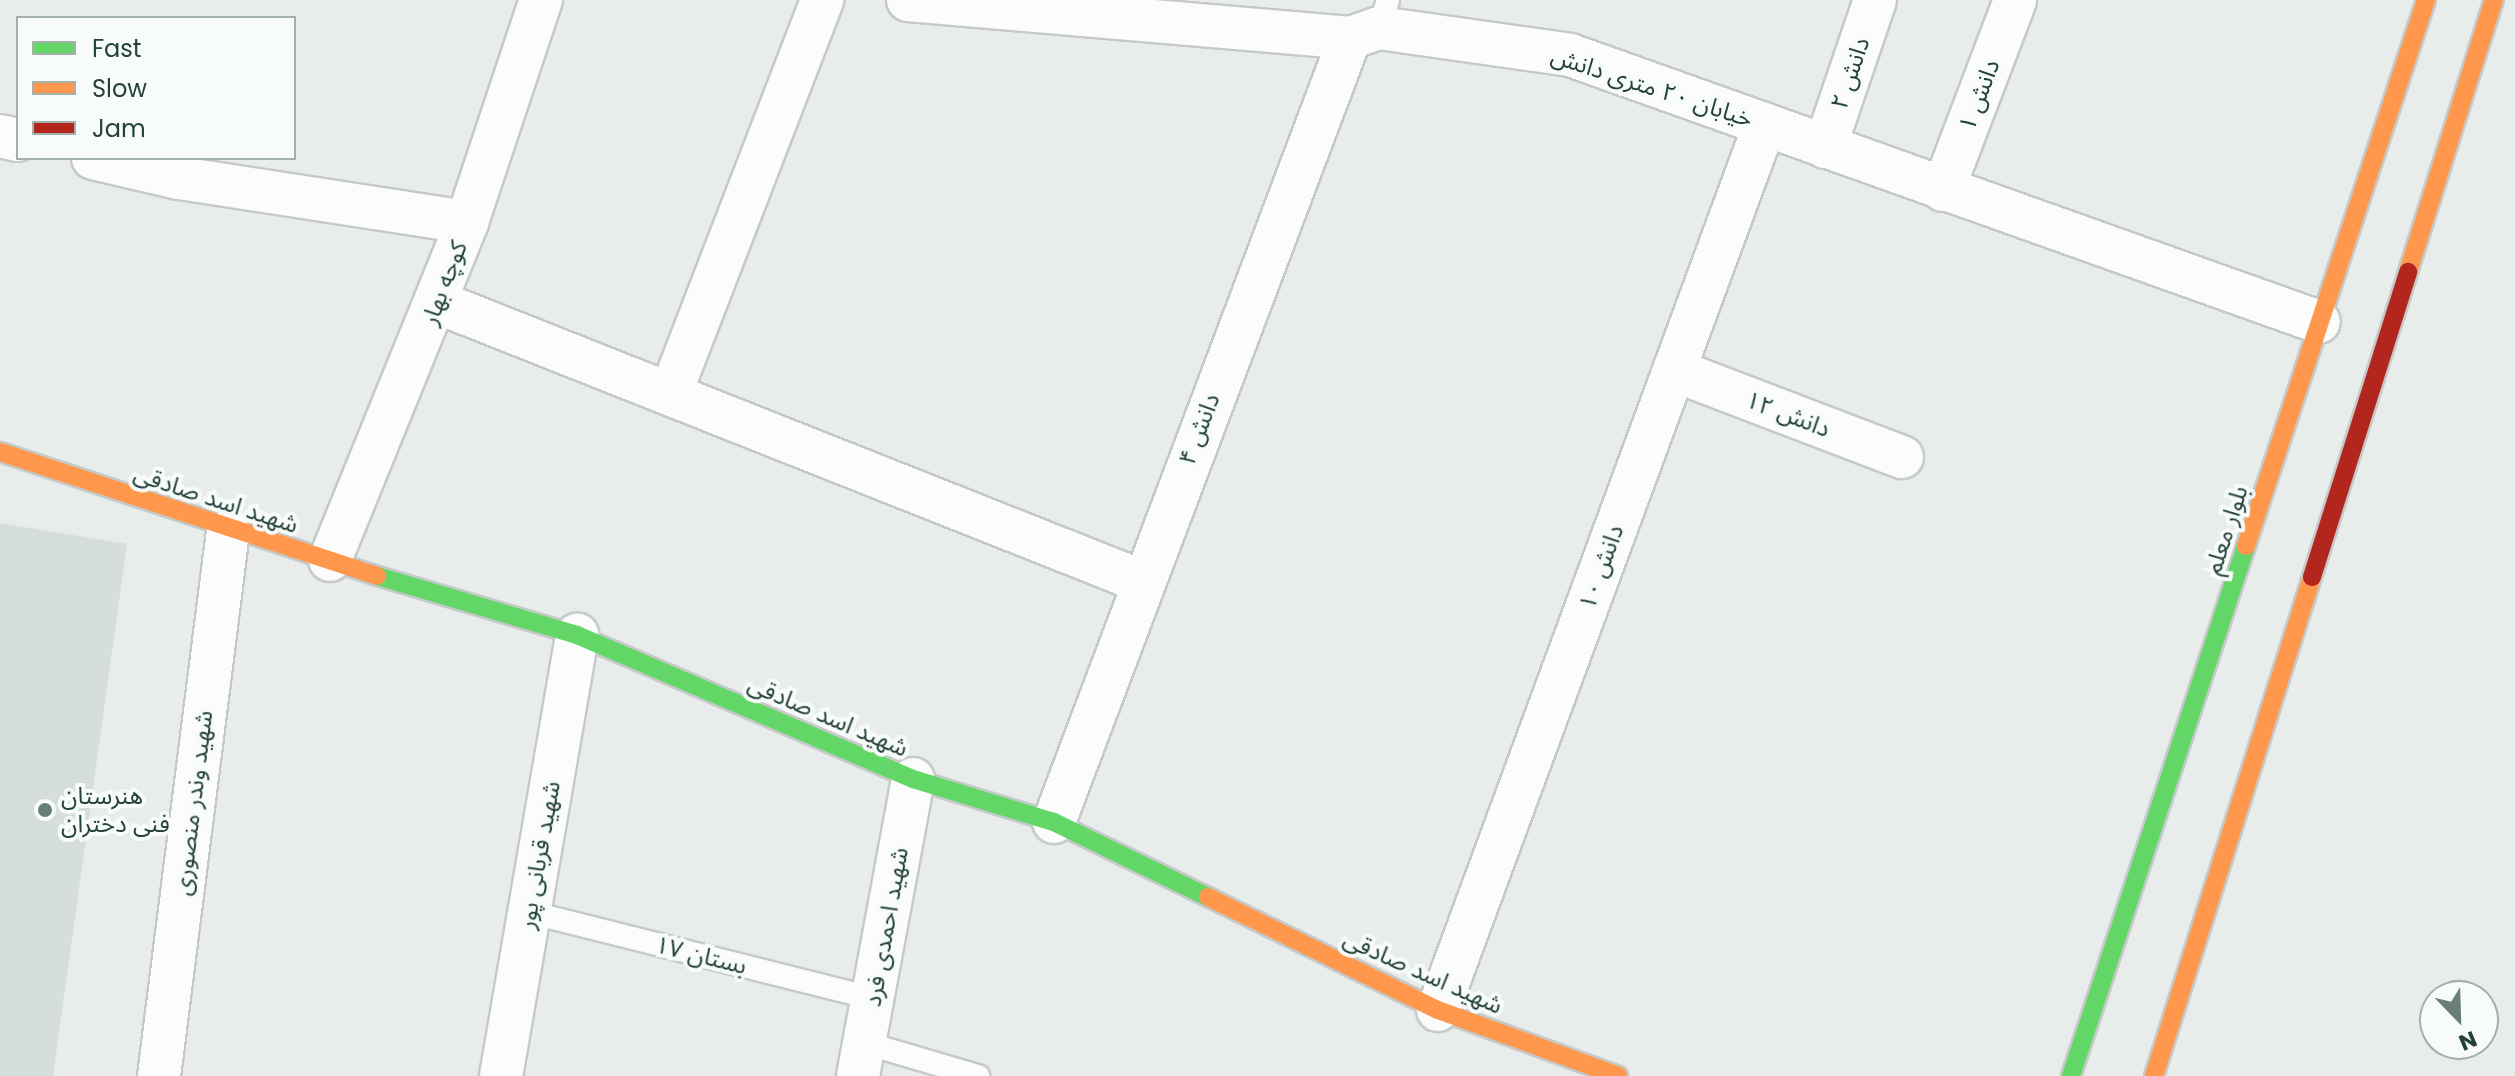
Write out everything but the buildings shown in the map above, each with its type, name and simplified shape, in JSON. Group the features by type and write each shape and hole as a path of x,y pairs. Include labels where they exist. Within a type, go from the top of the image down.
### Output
{"main road":[{"name":"بلوار معلم","path":"2071,1076 2426,0"},
{"path":"2154,1076 2494,0"},
{"name":"شهید اسد صادقی","path":"0,452 228,531 577,635 913,779 1054,822 1438,1010 1610,1074"}],"street":[{"name":"کوچه بهار","path":"330,560 437,302 541,0"},
{"path":"671,392 822,0"},
{"name":"خیابان ۲۰ متری دانش","path":"908,0 1372,22 1570,55 2319,322"},
{"name":"دانش ۱","path":"1943,190 2015,0"},
{"name":"دانش ۲","path":"1825,147 1867,2"},
{"name":"دانش ۴","path":"1054,822 1141,581 1372,22"},
{"name":"دانش ۱۰","path":"1438,1010 1765,124"},
{"path":"102,160 179,178 467,222"},
{"path":"437,302 671,392 1141,581"},
{"name":"دانش ۱۲","path":"1674,370 1902,457"},
{"name":"شهید وندر منصوری","path":"159,1076 228,531"},
{"name":"شهید قربانی پور","path":"501,1076 577,635"},
{"name":"شهید احمدی فرد","path":"862,1059 913,779"}],"lane":[{"name":"بستان ۱۷","path":"529,912 872,998"},
{"path":"862,1059 978,1076"}],"shaded area":[{"name":"هنرستان فنی دختران","path":"0,523 127,544 53,1076 0,1076"}],"traffic: fast":[{"path":"2071,1076 2246,546"},
{"path":"377,576 577,635 913,779 1054,822 1208,897"}],"traffic: slow":[{"path":"2246,546 2426,0"},
{"path":"2408,272 2494,0"},
{"path":"0,452 377,576"},
{"path":"2154,1076 2312,577"},
{"path":"1208,897 1438,1010 1618,1076"}],"traffic: jam":[{"path":"2312,577 2408,272"}],"place":[{"name":"هنرستان فنی دختران","path":"45,810"}]}
